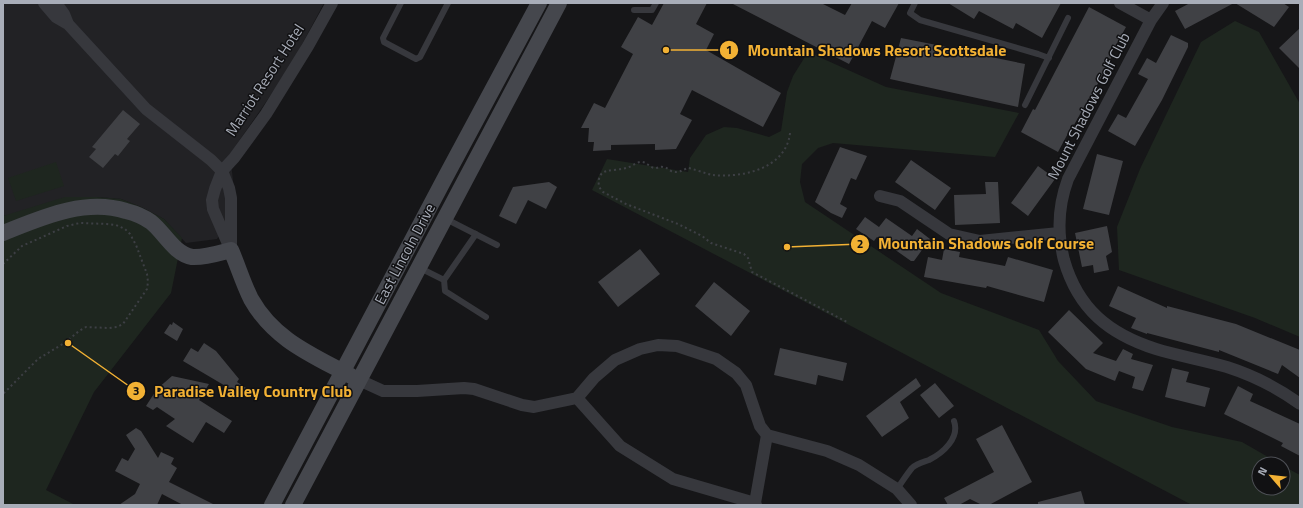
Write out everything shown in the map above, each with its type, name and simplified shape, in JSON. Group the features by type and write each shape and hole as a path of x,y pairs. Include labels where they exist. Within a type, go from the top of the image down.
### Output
{"main road":[{"name":"East Lincoln Drive","path":"272,505 539,3"},
{"name":"East Lincoln Drive","path":"293,505 559,3"},
{"path":"446,176 462,185"},
{"path":"3,233 55,214 74,209 102,207 126,210 150,222 176,248 189,256 203,257 231,250 251,298 262,315 282,337 302,350 358,380"}],"street":[{"path":"44,3 56,17 68,24 146,109 211,160 222,171 229,188 231,198 231,250"},
{"path":"56,3 64,14 68,24"},
{"name":"Marriot Resort Hotel","path":"231,250 214,209 212,200 214,189 222,171 234,158 266,114 308,46 332,3"},
{"path":"1120,3 1151,20"},
{"name":"Mount Shadows Golf Club","path":"1163,3 1151,20 1068,179 1060,206 1059,233 1061,248 1067,270 1086,305 1107,326 1135,342 1227,367 1288,395 1300,404"},
{"path":"880,196 900,201 949,234 980,240 1059,233"},
{"path":"358,380 383,391 418,391 464,388 474,389 522,405 534,407 577,398 594,378 615,360 640,349 658,345 677,346 716,359 736,373 746,384 760,426 767,436 827,450 859,466 898,489 912,505"},
{"path":"577,398 620,446 673,479 755,504 767,436"}],"lane":[{"path":"401,3 384,38 384,42 416,59 420,56 448,3"},
{"path":"634,10 652,10 656,3"},
{"path":"915,3 910,13 920,20 1049,58"},
{"path":"1025,105 1068,18"},
{"path":"445,218 497,245"},
{"path":"476,234 444,280 445,291 486,317"},
{"path":"418,267 444,280"},
{"path":"898,489 912,468 919,463 940,454 949,445 957,428 954,422"}],"path":[{"path":"790,133 789,142 781,155 770,164 755,170 729,175 713,175 688,168 678,172 671,171 662,166 652,168 643,162 640,162 627,168 605,172 599,180 599,187 603,192 626,204 678,224 702,236 711,243 744,254 748,258 752,272 846,322"},
{"path":"3,264 22,246 66,226 80,223 107,224 120,227 130,234 142,260 148,282 147,289 122,324 117,327 109,328 86,327 79,331 66,342 38,359 3,394"}],"shaded area":[{"path":"3,3 324,3 290,67 230,154 236,207 217,239 186,243 164,219 121,199 97,197 3,216"},
{"path":"1235,21 1259,32 1300,104 1300,337 1255,318 1119,270 1117,227 1140,169 1201,42"},
{"path":"808,52 886,87 1019,113 995,157 833,143 818,148 802,164 800,182 805,202 941,293 1039,330 1058,361 1096,401 1172,427 1242,442 1266,456 1251,456 1251,496 1291,496 1291,470 1300,475 1300,505 1192,505 592,190 607,159 688,172 690,158 706,135 724,127 737,128 769,137 781,131 787,92 793,76"},
{"path":"56,162 64,186 16,201 8,178"},
{"path":"65,197 121,199 164,219 182,238 171,293 94,392 46,490 75,505 3,505 3,216"}],"building":[{"path":"664,3 707,3 696,24 714,34 706,50 781,93 763,127 692,90 680,114 692,120 676,149 655,150 655,144 611,145 611,150 593,151 594,142 588,142 589,128 581,128 594,103 605,108 633,54 621,47 638,17 652,25"},
{"path":"731,3 821,3 845,15 852,3 899,3 885,28 872,21 849,64"},
{"path":"948,3 1061,3 1042,38 1016,23 1013,29 979,11 974,19"},
{"path":"1190,3 1234,3 1185,29 1175,11"},
{"path":"1235,3 1283,3 1289,7 1274,27"},
{"path":"1089,7 1126,27 1111,54 1113,54 1090,99 1089,98 1074,125 1073,124 1058,152 1021,132 1033,109 1035,110"},
{"path":"1300,28 1300,69 1279,48"},
{"path":"1171,35 1188,43 1188,47 1162,100 1135,146 1108,131 1118,114 1126,118 1148,79 1138,74 1147,58 1156,63"},
{"path":"901,38 1025,64 1018,107 890,79"},
{"path":"123,110 140,124 127,139 130,141 118,156 115,154 103,168 89,157 96,149 92,147"},
{"path":"840,147 867,156 856,180 851,178 840,204 847,208 842,218 831,213 815,202"},
{"path":"1097,154 1123,161 1109,215 1083,209"},
{"path":"911,160 951,188 935,210 895,182"},
{"path":"1064,162 1066,164 1028,216 1011,203 1038,166 1049,174"},
{"path":"549,182 557,187 546,209 528,200 516,224 499,216 513,187"},
{"path":"985,182 998,182 1000,223 955,225 954,195 986,194"},
{"path":"865,217 879,227 886,218 912,236 917,229 930,239 914,261 911,261 877,237 874,241 856,229"},
{"path":"1107,226 1112,252 1106,256 1109,270 1094,273 1093,265 1082,267 1075,233"},
{"path":"640,249 660,274 618,307 598,282"},
{"path":"944,249 960,252 959,257 1005,266 1008,257 1053,270 1044,302 987,286 986,288 924,277 928,257 942,260"},
{"path":"714,282 750,311 731,336 695,306"},
{"path":"1118,286 1167,308 1167,306 1236,324 1300,350 1300,378 1282,365 1278,374 1219,350 1219,352 1147,334 1131,328 1136,318 1109,306"},
{"path":"1069,310 1103,343 1093,353 1116,361 1123,349 1133,354 1131,359 1153,365 1143,391 1132,388 1135,377 1119,371 1115,381 1086,369 1048,332"},
{"path":"173,322 183,329 177,341 164,333"},
{"path":"204,343 216,351 239,379 237,382 246,388 239,394 183,361 191,348 198,352"},
{"path":"780,348 847,363 843,381 818,375 816,385 774,375"},
{"path":"1172,368 1189,372 1186,382 1210,388 1205,407 1165,397"},
{"path":"172,376 209,384 199,400 232,421 224,433 206,422 193,443 166,426 175,419 157,407 153,410 146,406 157,389"},
{"path":"916,378 921,386 900,402 909,418 882,437 866,416"},
{"path":"935,383 954,406 939,418 920,395"},
{"path":"1238,386 1253,394 1250,401 1300,424 1300,456 1281,446 1283,443 1224,414"},
{"path":"1002,425 1032,482 989,505 982,505 970,499 959,505 948,505 944,498 994,472 976,439"},
{"path":"136,428 141,431 158,458 161,452 174,458 171,464 177,468 169,482 215,505 183,505 162,494 157,505 119,505 135,494 140,484 115,471 122,458 128,461 135,449 126,435"},
{"path":"1081,491 1085,505 1038,505 1038,502"}],"place":[{"name":"Mountain Shadows Resort Scottsdale","path":"666,50"},
{"name":"Mountain Shadows Golf Course","path":"787,247"},
{"name":"Paradise Valley Country Club","path":"68,343"}]}
